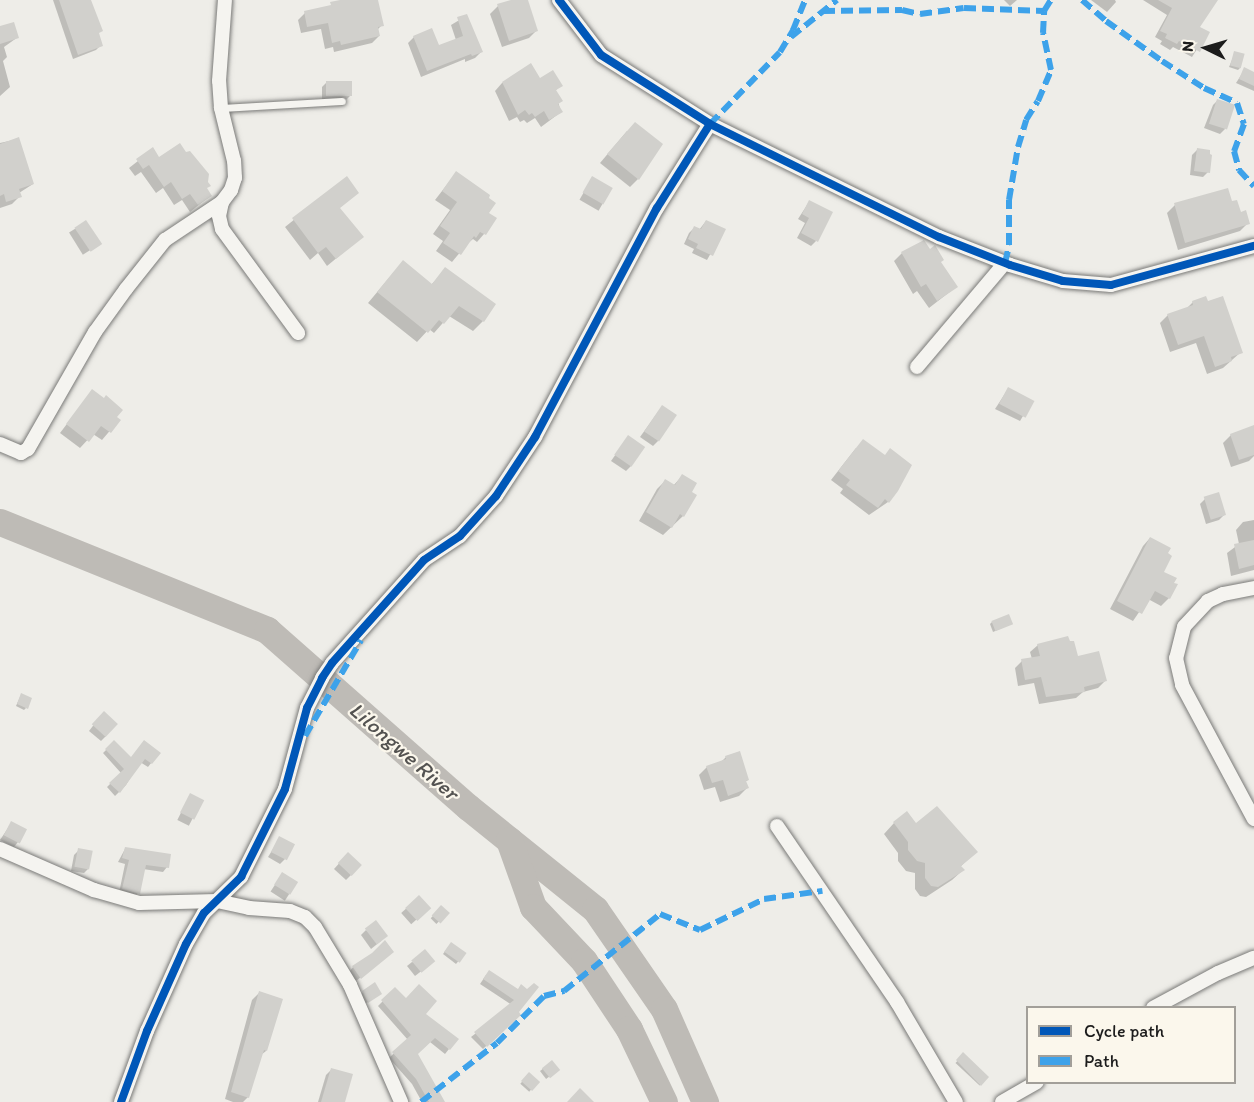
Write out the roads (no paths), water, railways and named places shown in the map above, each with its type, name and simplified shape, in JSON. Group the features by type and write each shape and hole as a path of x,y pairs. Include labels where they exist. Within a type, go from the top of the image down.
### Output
{"street":[{"path":"225,0 219,81 220,108 234,161 235,178 222,202 219,216 222,229 298,333"},
{"path":"559,0 601,55 710,124 939,237 1005,263 1063,281 1111,285 1254,246"},
{"path":"121,1102 147,1031 186,944 204,913 241,877 285,789 307,708 322,678 332,663 424,560 460,536 496,496 535,437 657,208 710,124"},
{"path":"0,444 21,453 27,449 95,332 126,289 165,240 222,202"},
{"path":"917,368 1005,263"},
{"path":"1254,588 1223,594 1208,601 1184,627 1176,658 1182,686 1254,819"},
{"path":"1240,794 1254,791"},
{"path":"777,826 897,1002 956,1102"},
{"path":"0,849 94,890 139,903 217,901 249,908 290,911 305,917 315,927 351,985 401,1102"},
{"path":"1158,1006 1218,973 1254,958"},
{"path":"1002,1102 1035,1084"}],"lane":[{"path":"220,108 342,101"}],"waterway":[{"name":"Lilongwe River","path":"0,522 267,630 468,807 595,909 664,1009 705,1102"},
{"path":"509,840 533,907 584,961 629,1029 664,1102"}]}
